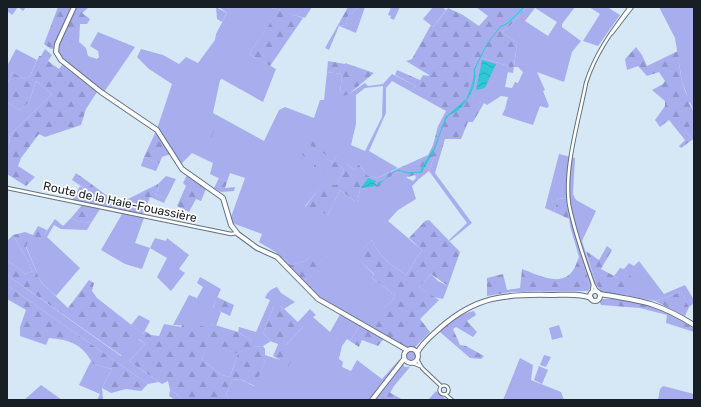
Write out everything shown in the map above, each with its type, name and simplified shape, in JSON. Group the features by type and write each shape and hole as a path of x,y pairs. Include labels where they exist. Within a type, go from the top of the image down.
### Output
{"main road":[{"path":"74,7 57,44 56,50 59,57 101,92 156,130 182,169 224,198 235,232 257,248 277,257 318,299 386,339 405,354 411,363"},
{"path":"591,298 596,293"},
{"path":"572,295 597,300 596,293"},
{"path":"372,400 392,376 405,354 462,310 488,298 518,294 572,295 596,293 635,298 652,303 670,311 694,326"},
{"path":"392,376 417,359 417,353 435,332"},
{"path":"413,349 417,353"}],"street":[{"path":"596,293 573,222 569,203 569,180 586,83 595,58 602,46 631,7"},
{"path":"602,46 631,7"},
{"name":"Route de la Haie-Fouassière","path":"7,188 229,233 235,232"},
{"path":"417,359 422,368 440,387 440,392 447,394 453,400"},
{"path":"411,363 422,368"},
{"path":"440,387 448,389 447,394"}],"green space":[{"path":"7,7 18,7 12,15 7,11"},
{"path":"18,7 26,7 23,11"},
{"path":"58,7 89,7 82,13 90,19 87,24 80,24 79,42 61,42 59,48 51,49 44,44"},
{"path":"216,7 227,13 222,22 217,19"},
{"path":"219,7 267,7 279,10 281,7 312,7 305,18 279,11 249,54 276,69 263,102 222,79 220,80 213,113 264,141 279,110 285,107 314,118 320,100 324,100 327,72 342,74 340,94 349,94 365,83 368,86 383,84 392,74 416,86 410,91 392,81 386,88 386,113 369,151 398,168 377,178 368,176 359,164 354,170 334,156 336,160 332,163 327,159 315,162 313,169 340,165 344,170 336,185 324,183 305,206 328,215 340,190 357,203 360,190 376,188 396,172 406,175 407,178 413,181 416,178 419,179 412,186 416,199 398,210 388,221 422,250 406,275 390,264 382,256 372,240 356,256 374,275 372,278 395,295 392,301 368,322 365,328 360,325 350,341 347,339 342,346 339,359 343,362 342,367 351,371 357,360 382,379 399,360 405,367 410,367 394,386 386,400 229,400 226,395 232,380 240,379 254,386 265,361 265,355 280,360 286,345 303,327 297,323 310,309 316,315 313,317 330,332 342,311 313,293 314,289 305,281 318,251 305,261 291,265 280,255 259,242 262,234 232,223 231,217 245,178 230,173 227,182 210,174 213,163 192,153 180,165 157,129 172,84 149,69 137,57 141,49 163,55 179,64 186,57 198,63 215,40 216,34 227,13","holes":["383,86 382,117 365,151 351,145 356,124 356,95 365,88"]},
{"path":"267,7 281,7 279,10"},
{"path":"348,7 359,7 348,16 346,26 338,25"},
{"path":"359,7 365,7 356,33 339,26 329,50 325,48 338,25 346,26 348,16"},
{"path":"391,7 400,7 394,20 388,15"},
{"path":"433,7 442,7 446,10 433,27 423,19"},
{"path":"476,7 527,7 512,24 502,32 517,43 513,73 507,72 509,66 478,57 464,100 484,103 473,122 468,122 461,139 445,139 440,156 434,156 429,171 419,179 416,178 415,175 408,177 396,172 376,189 360,190 357,203 340,190 328,215 305,207 324,182 336,185 344,170 340,165 329,173 313,169 315,162 302,155 305,150 327,159 332,163 336,160 334,156 330,157 306,143 309,138 344,157 347,164 354,170 359,164 368,176 377,178 428,155 433,145 438,126 446,111 410,91 416,86 395,75 397,70 420,80 423,75 429,76 406,61 412,59 431,25 433,27 448,8 463,15 479,26 488,16"},
{"path":"527,7 575,7 562,24 562,27 581,41 572,52 564,82 537,72 545,90 543,91 549,106 547,108 540,106 533,125 502,115 508,97 501,96 487,105 484,103 463,101 478,57 509,66 505,87 512,88 515,82 518,83 523,72 518,67 514,67 517,43 502,32 512,24","holes":["535,8 557,22 548,36 525,21"]},
{"path":"589,7 607,7 620,15 598,46 583,41 600,14"},
{"path":"659,7 694,7 694,112 682,82 675,38"},
{"path":"279,10 303,18 270,66 249,54"},
{"path":"98,32 135,47 102,95 62,65 65,62 58,55 57,48 61,42 79,42 86,48 88,56 97,59 99,57 98,51 90,46"},
{"path":"636,47 647,66 678,51 683,84 687,96 691,101 689,103 694,112 694,123 685,130 692,140 681,148 679,146 685,140 669,120 660,127 655,120 665,106 665,101 652,90 663,84 665,81 659,72 647,76 638,66 627,70 625,59"},
{"path":"16,49 37,60 30,76 24,79 12,72 7,85 7,66"},
{"path":"45,49 52,55 48,61 59,69 62,65 97,92 86,109 81,125 45,137 39,134 21,158 18,166 35,177 26,186 7,174 7,142 9,143 10,135 52,94 36,81 29,102 20,110 7,103 7,85 12,72 24,79 30,76 39,56 41,56"},
{"path":"328,61 345,63 374,73 349,94 343,96 340,94 342,74 327,72"},
{"path":"36,81 52,94 10,135 9,143 7,142 7,103 20,110 29,102"},
{"path":"215,117 220,119 207,146 204,143"},
{"path":"693,122 694,140 692,140 685,130"},
{"path":"157,129 173,153 162,157 159,164 144,157"},
{"path":"559,154 575,158 573,194 576,200 596,211 582,241 596,284 590,285 581,257 579,257 570,226 567,199 558,198 554,212 545,208"},
{"path":"434,156 440,156 435,173 472,223 450,241 449,240 467,223 429,171"},
{"path":"144,157 159,164 156,171 141,166"},
{"path":"76,173 94,186 90,192 72,180"},
{"path":"187,175 206,189 201,201 196,199 189,212 177,206 186,186 183,183"},
{"path":"166,176 176,179 166,199 155,194 159,188 158,184"},
{"path":"219,178 227,182 225,188 235,187 234,191 221,192 214,188"},
{"path":"158,184 159,188 155,194 166,199 164,203 150,197 144,212 130,207 128,211 115,209 118,204"},
{"path":"80,186 90,192 94,186 118,204 116,208 130,207 144,212 142,217 144,218 135,243 150,248 142,269 125,264 101,250 122,214 82,205 83,202 72,200"},
{"path":"558,198 567,199 569,219 554,212"},
{"path":"82,205 100,209 91,223 77,221 71,218"},
{"path":"71,218 77,221 91,223 87,230 61,229 54,225 47,237 80,268 56,296 41,282 26,246 27,241 44,235 55,219 63,226"},
{"path":"429,220 460,252 448,286 431,274 419,287 439,300 420,319 430,332 415,347 405,347 385,337 378,346 362,340 359,347 350,341 360,325 365,328 368,324 367,322 392,301 395,295 372,278 374,274 355,256 372,240 382,256 390,264 406,275 422,250 409,238 425,221"},
{"path":"38,226 47,230 44,235 47,237 45,243 28,241 26,247 41,282 68,308 89,280 94,283 92,291 97,298 143,334 145,331 151,335 159,336 164,324 181,327 187,318 194,320 195,325 207,327 212,324 238,332 252,341 252,347 263,346 265,349 265,361 255,386 240,379 232,380 226,395 229,400 184,400 170,390 168,381 162,384 129,361 145,344 139,339 122,356 7,275 7,261 19,268 25,274 33,271 13,235 25,232 33,235","holes":["206,349 230,356 232,353 238,353 230,377 222,375 202,360"]},
{"path":"13,235 33,271 25,274 19,268 7,261 7,241"},
{"path":"155,238 166,241 167,238 189,255 179,269 185,273 171,291 157,277 167,258 150,248"},
{"path":"607,246 612,250 601,269 618,278 627,272 640,287 625,295 603,294 596,284 586,251 599,260"},
{"path":"318,250 323,260 305,280 314,289 313,293 276,254 280,255 291,265 305,261"},
{"path":"579,257 581,257 591,287 588,291 512,292 487,296 487,278 503,274 507,290 520,288 522,269 546,278 559,279 571,273"},
{"path":"639,261 664,294 685,285 694,300 694,303 689,307 681,292 655,301 625,295 639,287 614,276 620,268 624,269 629,263 634,266"},
{"path":"431,274 438,281 448,286 443,299 433,297 419,287"},
{"path":"7,275 121,356 138,339 145,344 129,361 159,382 148,384 7,285"},
{"path":"200,277 221,289 213,307 221,312 216,326 212,324 208,327 173,325 189,295 197,298 203,287 197,283"},
{"path":"7,285 148,384 141,391 126,389 111,393 102,388 112,369 93,364 85,352 75,344 64,340 49,338 46,345 20,336 20,327 26,310 7,299"},
{"path":"277,287 281,293 295,302 284,309 281,306 274,306 263,333 271,341 263,346 252,347 252,341 238,332 239,327 256,332 270,300 265,298 270,291"},
{"path":"681,292 689,307 685,316 655,301"},
{"path":"217,297 234,305 230,316 213,308"},
{"path":"599,300 628,300 651,305 683,321 694,329 694,332 666,323 667,315 640,308 601,305"},
{"path":"274,306 281,306 303,327 286,345 296,352 287,369 279,366 280,360 273,356 278,344 272,342 263,333"},
{"path":"474,311 476,315 467,321 477,332 473,337 456,327 453,329 460,345 466,346 484,356 481,359 470,358 440,332 455,318"},
{"path":"139,315 150,321 143,334 131,325"},
{"path":"559,325 563,337 552,340 549,328"},
{"path":"206,348 238,353 230,377 222,375 202,360"},
{"path":"411,350 415,352 417,356 415,360 411,362 407,360 405,356 407,352"},
{"path":"544,355 551,357 546,367 540,365"},
{"path":"520,358 533,365 531,380 561,392 564,400 503,400"},
{"path":"91,361 93,364 112,369 102,388 103,400 97,400 100,394 79,385"},
{"path":"539,366 548,370 542,384 534,380"},
{"path":"41,385 62,400 24,400"},
{"path":"663,386 694,394 694,400 658,400 660,389"},
{"path":"170,390 184,400 175,400 169,396"},
{"path":"436,391 447,400 428,400"},
{"path":"389,392 403,400 386,400"}],"water":[{"path":"480,56 475,70 475,82 471,93 465,103 449,116 444,123 446,117 467,99 473,85 474,70"},
{"path":"482,60 496,64 485,88 476,90"},
{"path":"439,136 435,150 422,173 416,174 421,173 423,166 435,147"},
{"path":"397,170 377,186 361,188 368,178 376,181 375,183 371,180 377,185"}],"waterway":[{"path":"391,174 397,170 409,173 421,172 422,167 435,147 446,117 467,99 475,76 474,70 487,44 500,27 508,23 524,7"},
{"path":"377,185 382,181"}]}
